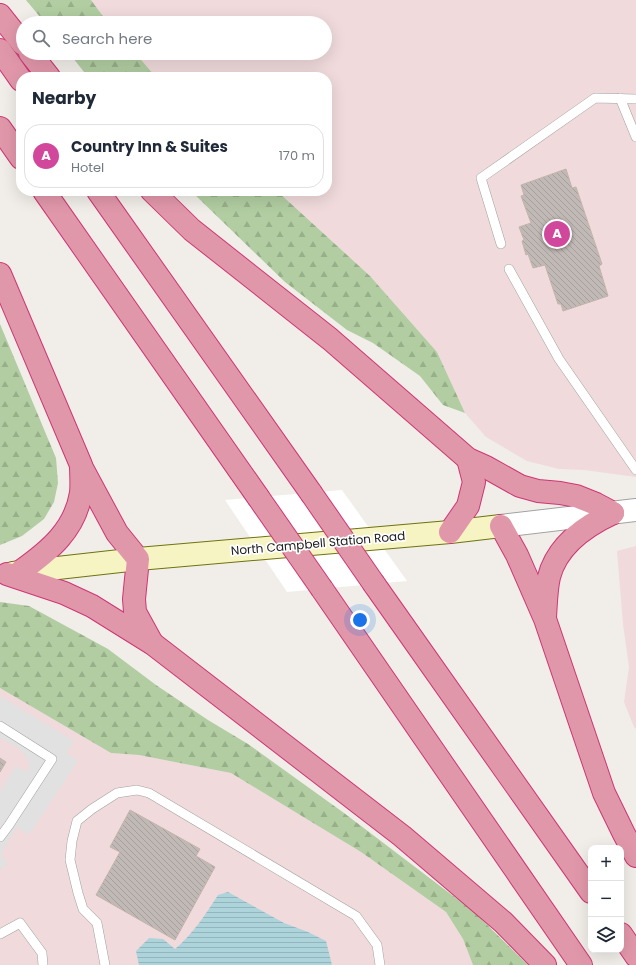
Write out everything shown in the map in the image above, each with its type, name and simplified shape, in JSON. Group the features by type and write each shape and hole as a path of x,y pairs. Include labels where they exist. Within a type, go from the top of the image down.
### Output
{"highway":[{"path":"0,15 16,35"},
{"path":"0,50 16,73"},
{"path":"36,60 45,72"},
{"path":"0,128 16,151"},
{"path":"47,196 322,589 581,965"},
{"path":"102,196 588,888"},
{"path":"157,196 192,230 330,339 468,459 520,486 538,491 560,492 576,496 613,513"},
{"path":"0,274 81,465 117,533 138,558 134,599 135,612 153,644"},
{"path":"450,532 468,506 474,482 468,459"},
{"path":"9,574 45,554 58,541 74,516 81,493 81,465"},
{"path":"545,619 552,565 573,538 583,529 593,522 613,513"},
{"path":"502,526 517,555 545,619 604,793 636,856"},
{"path":"9,574 64,593 92,606 153,644 402,836 503,922 545,965"},
{"path":"624,938 636,956"}],"main road":[{"name":"North Campbell Station Road","path":"9,574 138,558 450,532 502,526"}],"street":[{"name":"North Campbell Station Road","path":"502,526 636,510"}],"lane":[{"path":"500,244 481,178 595,98 636,99"},
{"path":"620,98 636,137"},
{"path":"509,269 559,359 633,460 636,470"},
{"path":"0,726 52,759 0,837"},
{"path":"105,965 97,923 83,909 78,893 70,860 72,841 77,821 92,809 117,793 137,790 149,793 356,916 377,945 380,965"},
{"path":"0,934 20,923 42,953 44,965"}],"shaded area":[{"path":"91,0 636,0 636,477 584,470 559,469 527,461 486,437 465,413 437,352 370,276 282,196 332,196 332,72 152,72 141,60 332,60 332,16 103,16"},
{"path":"636,546 636,729 624,702 629,667 623,624 617,551"},
{"path":"0,688 111,753 139,755 231,773 361,852 446,912 463,939 473,965 0,965"},
{"path":"0,696 74,741 67,753 78,761 29,835 17,827 1,854 8,864 0,870 0,791 16,766 25,771 29,768 29,763 25,755 18,748 0,738"}],"green space":[{"path":"26,0 91,0 103,16 39,16"},
{"path":"75,60 141,60 152,72 84,72"},
{"path":"196,196 282,196 370,276 437,352 465,413 443,405 420,376 373,343 347,330 285,282"},
{"path":"0,324 56,458 58,483 54,502 44,519 22,536 0,545"},
{"path":"0,602 29,606 108,649 156,685 208,720 248,744 344,813 473,911 528,965 473,965 463,939 446,912 361,852 231,773 139,755 111,753 0,688"}],"water":[{"path":"228,892 284,923 326,941 332,965 139,965 136,951 149,938 163,939 175,949 193,931 218,895"}],"pier":[{"path":"342,490 407,581 287,592 225,500"}],"building":[{"path":"566,169 572,188 576,187 602,264 599,266 608,296 563,311 561,304 558,304 545,265 533,268 528,254 526,255 522,241 524,240 519,227 531,223 521,196 524,195 521,185"},
{"path":"0,758 6,762 0,772"},
{"path":"130,810 200,849 196,856 215,867 175,940 96,895 120,852 110,847"}],"place":[{"name":"Country Inn & Suites","path":"557,234"}]}
